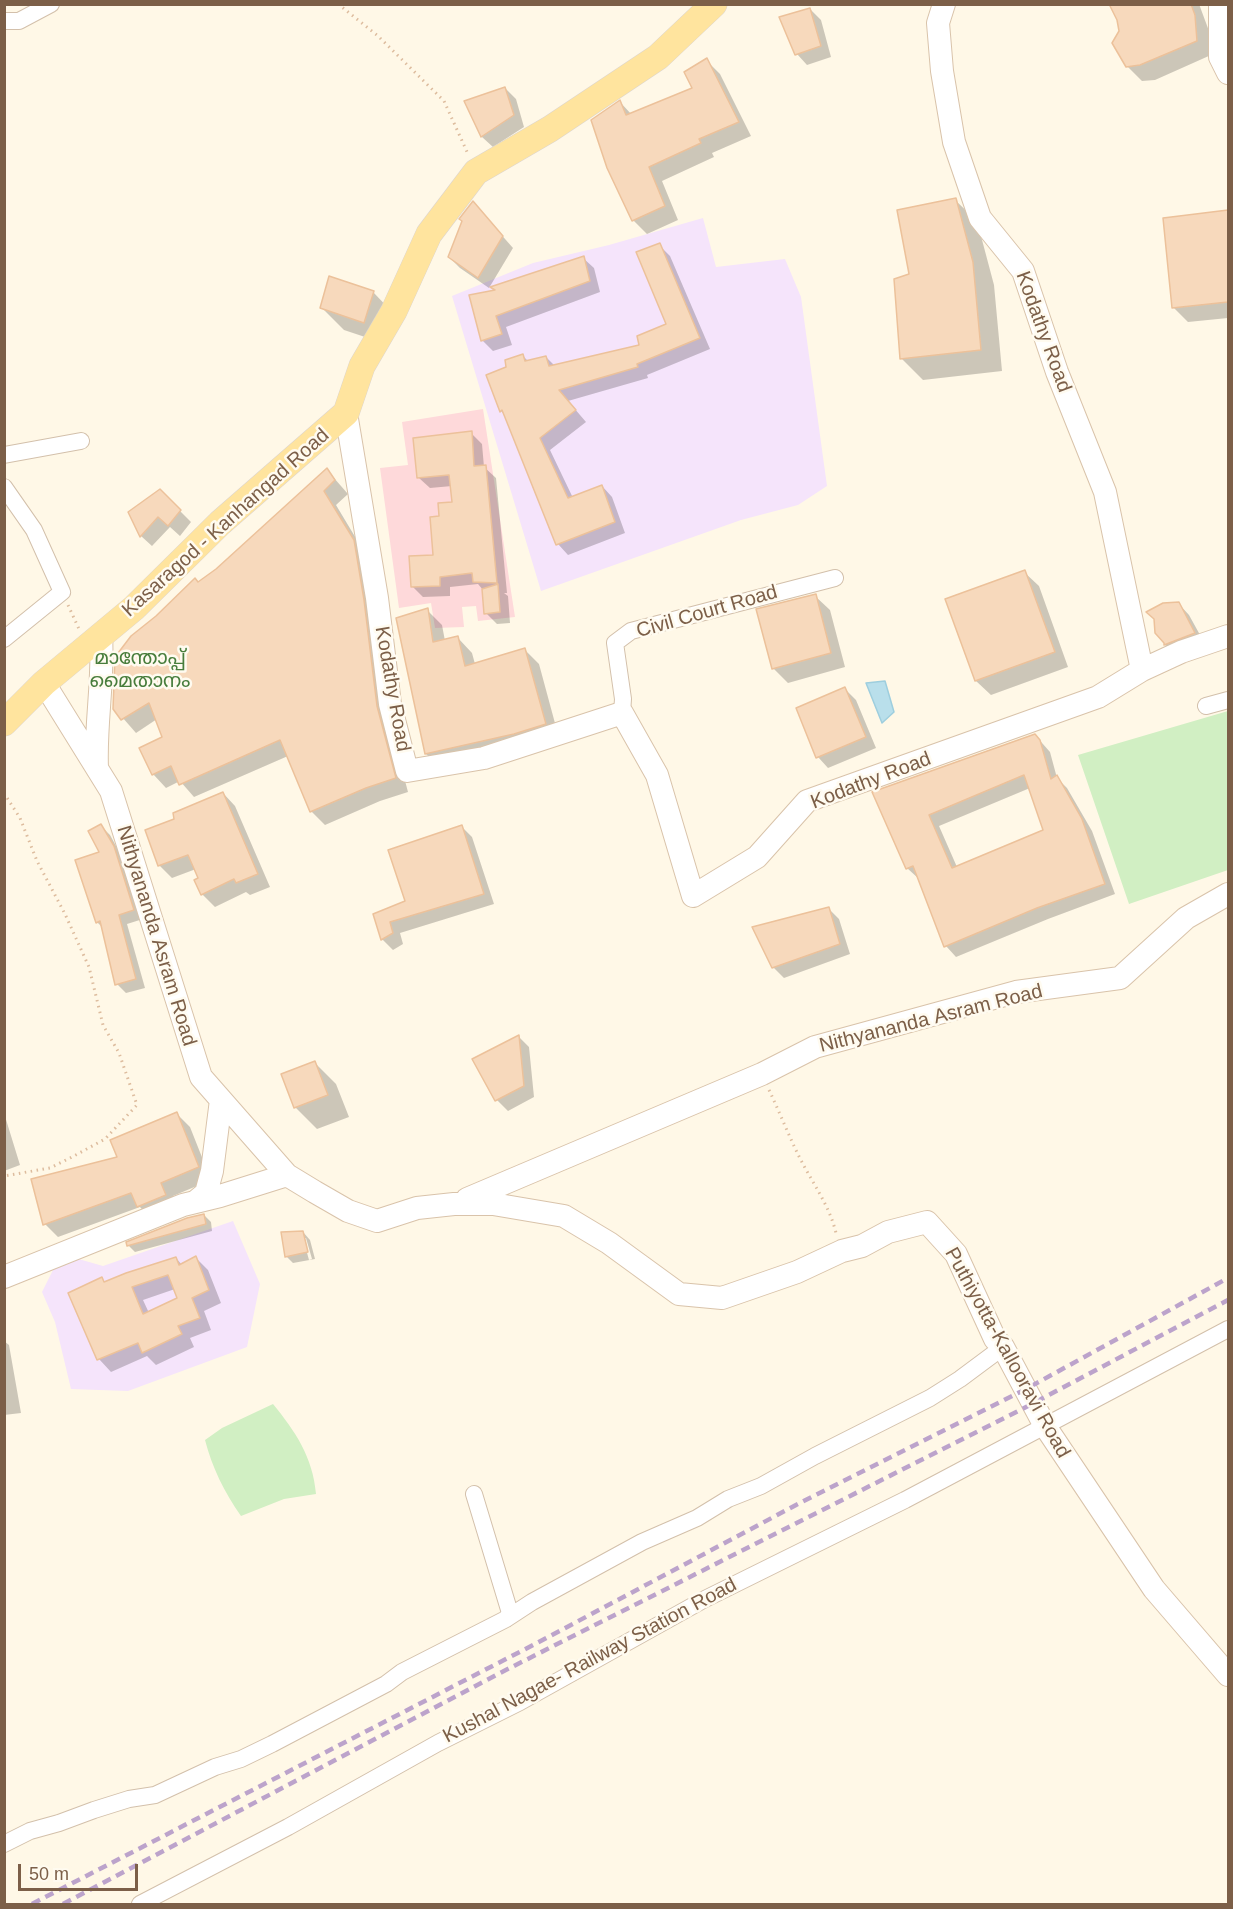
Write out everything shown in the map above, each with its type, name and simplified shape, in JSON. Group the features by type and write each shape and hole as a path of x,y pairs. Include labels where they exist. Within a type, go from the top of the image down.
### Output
{"main road":[{"name":"Kasaragod - Kanhangad Road","path":"4,723 44,683 134,608 220,523 346,413 362,366 394,311 429,234 476,172 550,129 658,57 714,4"}],"street":[{"path":"4,21 20,21 51,4"},
{"name":"Kodathy Road","path":"346,413 377,598 390,704 407,771 484,758 622,713 657,775 693,896 757,858 807,801 1098,697 1142,670 1104,492 1057,372 1023,271 980,218 954,142 942,71 938,23 944,4"},
{"path":"1220,4 1220,57 1228,73"},
{"path":"4,455 81,441"},
{"path":"4,487 33,530 62,592 4,639"},
{"name":"Civil Court Road","path":"622,713 623,699 615,643 631,631 835,578"},
{"path":"1142,670 1181,652 1228,636"},
{"path":"94,641 103,663 96,745 97,769"},
{"name":"Nithyananda Asram Road","path":"44,683 111,791 201,1077 287,1175"},
{"path":"1206,706 1228,700"},
{"name":"Nithyananda Asram Road","path":"454,1204 762,1074 815,1047 1016,992 1120,978 1186,918 1228,894"},
{"path":"195,1202 206,1193 212,1171 221,1100"},
{"path":"4,1277 133,1224 195,1202 287,1175"},
{"name":"Puthiyotta-Kallooravi Road","path":"287,1175 348,1211 377,1221 417,1208 454,1204 493,1204 564,1216 609,1243 679,1294 722,1298 797,1272 842,1251 862,1246 888,1232 927,1222 956,1254 995,1339 1003,1347 1045,1426 1154,1589 1228,1675"},
{"name":"Kushal Nagae- Railway Station Road","path":"140,1905 288,1827 438,1743 520,1702 705,1599 905,1500 1228,1329"},
{"path":"4,1844 30,1831 94,1810 129,1799 155,1795 215,1767 241,1759 386,1684 402,1672 506,1619 532,1602 642,1542 697,1518 728,1499 761,1486 930,1398 1003,1347"},
{"path":"474,1494 510,1613 506,1619"}],"path":[{"path":"338,4 378,36 444,101 476,172"},
{"path":"62,592 94,641"},
{"path":"4,793 20,818 37,861 65,914 89,968 104,1025 119,1053 137,1105 105,1139 72,1157 50,1168 4,1176"},
{"path":"762,1074 804,1166 819,1189 832,1218 842,1251"}],"shaded area":[{"path":"703,218 716,267 785,259 801,297 827,486 798,505 741,520 541,591 452,296 533,263 609,245"},
{"path":"483,409 515,617 478,621 476,606 462,607 464,627 435,628 431,603 399,608 380,468 408,465 402,422"},
{"path":"233,1221 260,1284 247,1347 128,1391 71,1389 55,1322 42,1292 61,1254 103,1266"}],"green space":[{"path":"1228,711 1228,870 1129,904 1078,755"},
{"path":"273,1404 302,1445 311,1468 316,1494 284,1499 241,1516 219,1479 205,1440 222,1428"}],"water":[{"path":"885,681 894,712 882,723 866,683"}],"building":[{"path":"1109,4 1191,4 1195,15 1197,41 1140,65 1126,67 1112,43 1119,31 1117,20"},
{"path":"810,8 821,46 795,55 779,17"},
{"path":"707,58 739,122 699,139 701,143 649,167 665,206 632,221 607,168 591,120 620,100 626,115 692,88 684,72"},
{"path":"505,87 514,115 481,137 464,101"},
{"path":"956,198 973,262 981,350 900,359 894,279 909,274 897,210"},
{"path":"473,201 503,236 478,278 448,257 462,221 459,219"},
{"path":"1228,210 1228,302 1172,308 1163,218"},
{"path":"660,243 700,338 637,364 638,367 559,390 576,410 540,438 568,498 602,485 615,522 556,545 486,375 506,367 505,360 523,354 525,361 546,356 549,366 639,345 637,336 666,324 636,252"},
{"path":"584,256 590,281 496,316 502,334 481,341 469,295 495,290 490,287"},
{"path":"329,276 374,291 364,323 320,308"},
{"path":"472,431 474,466 486,465 497,583 473,582 472,573 440,577 440,586 411,587 409,556 433,555 430,517 439,516 438,503 452,502 449,475 417,478 413,438"},
{"path":"327,468 335,480 324,491 354,540 377,706 396,778 310,812 280,740 179,785 171,766 152,775 139,748 162,737 149,703 121,720 113,709 115,657 131,636 156,616 195,578 198,582 216,569"},
{"path":"160,489 181,510 168,526 158,517 140,537 128,512"},
{"path":"1025,570 1055,652 975,681 945,599"},
{"path":"498,584 500,612 484,614 482,589"},
{"path":"816,594 831,653 772,669 756,609"},
{"path":"1179,602 1195,633 1164,645 1155,633 1154,619 1146,612 1163,603"},
{"path":"428,608 433,642 458,636 465,666 525,648 546,724 514,734 425,754 396,618"},
{"path":"845,687 866,737 816,758 796,708"},
{"path":"1035,734 1040,740 1051,779 1057,775 1082,819 1105,884 1037,908 944,947 913,866 906,869 872,792","holes":["1024,775 1043,830 952,868 929,815"]},
{"path":"223,792 258,874 236,883 234,879 201,895 194,880 198,878 188,855 158,866 145,830 174,819 173,813"},
{"path":"101,824 114,846 134,910 119,915 136,979 115,985 100,921 96,923 75,860 99,852 88,831"},
{"path":"462,825 484,894 390,922 393,933 381,940 373,914 405,901 388,850"},
{"path":"829,907 840,944 772,968 752,927"},
{"path":"519,1035 524,1086 495,1101 472,1059"},
{"path":"315,1061 328,1095 294,1108 281,1074"},
{"path":"177,1112 199,1167 161,1183 166,1195 137,1207 131,1193 43,1225 31,1179 117,1157 110,1140"},
{"path":"204,1214 206,1224 127,1246 126,1242 187,1218"},
{"path":"303,1231 308,1252 285,1257 281,1232"},
{"path":"196,1256 209,1290 192,1298 200,1318 178,1326 182,1334 142,1353 138,1343 97,1360 68,1293 102,1277 104,1282 176,1257 179,1265","holes":["168,1275 177,1298 143,1314 132,1287"]}],"railway":[{"path":"32,1904 537,1643 796,1505 1026,1389 1228,1278"},
{"path":"63,1904 498,1674 1028,1406 1228,1300"}],"park label":[{"name":"മാന്തോപ്പ് മൈതാനം","path":"140,670"}]}
